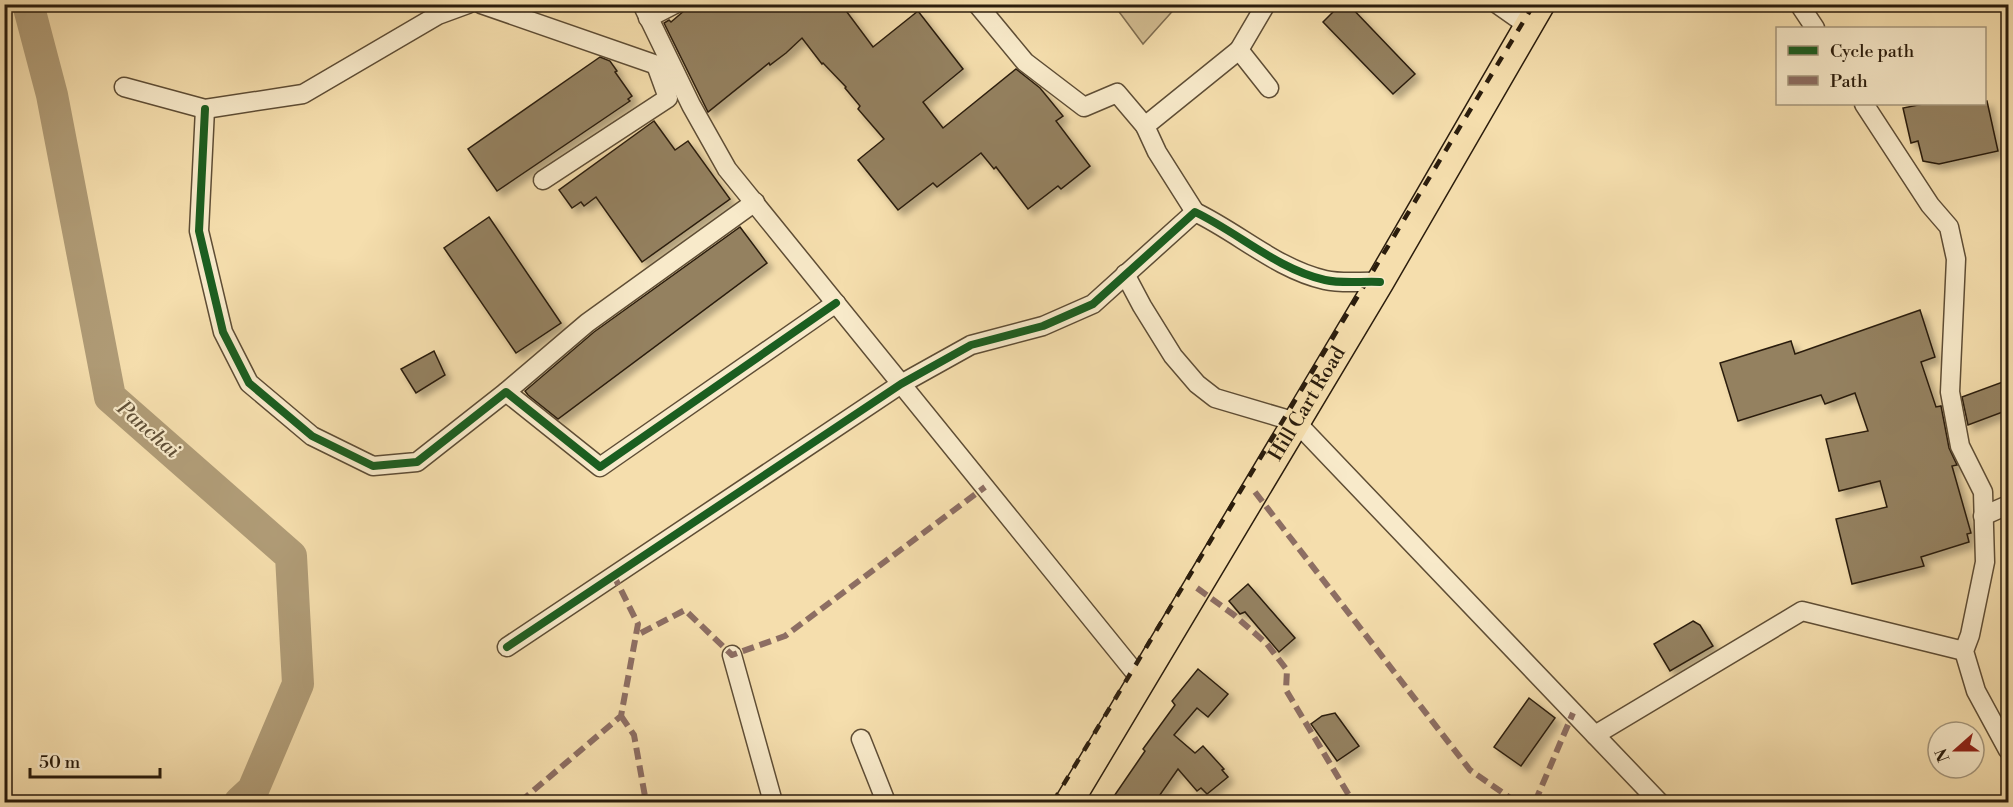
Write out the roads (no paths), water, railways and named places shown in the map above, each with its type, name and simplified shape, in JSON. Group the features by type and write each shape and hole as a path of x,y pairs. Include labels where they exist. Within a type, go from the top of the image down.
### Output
{"highway":[{"name":"Hill Cart Road","path":"1069,802 1380,282 1536,14"}],"street":[{"path":"124,87 205,109 303,94 438,15 468,4"},
{"path":"481,4 674,71"},
{"path":"675,4 645,11 691,105 727,169 1133,670 1144,677"},
{"path":"977,4 1025,62 1083,107 1117,93 1145,126 1157,152 1195,212 1218,223 1296,272 1328,281 1380,282"},
{"path":"1145,126 1239,50 1266,4"},
{"path":"1497,4 1524,23 1536,14"},
{"path":"1799,4 1814,27"},
{"path":"1239,50 1269,88"},
{"path":"543,180 668,98 656,65"},
{"path":"1865,105 1930,205 1949,227 1956,259 1950,392 1960,446 1983,492 1985,562 1970,635 1964,651 1976,691 2008,750"},
{"path":"205,109 199,231 223,332 249,384 312,436 373,466 417,462 506,393 587,323 755,202"},
{"path":"507,647 901,384 971,345 1043,326 1093,304 1195,212"},
{"path":"1125,274 1173,356 1197,384 1215,398 1296,422 1659,802"},
{"path":"506,393 600,467 836,303"},
{"path":"1983,516 2008,505"},
{"path":"1595,735 1802,611 1964,651"},
{"path":"732,655 773,802"},
{"path":"861,739 886,802"}],"waterway":[{"name":"Panchai","path":"28,4 52,95 110,397 291,556 298,684 253,790 240,802"}],"railway":[{"path":"1053,802 1534,4"}]}
